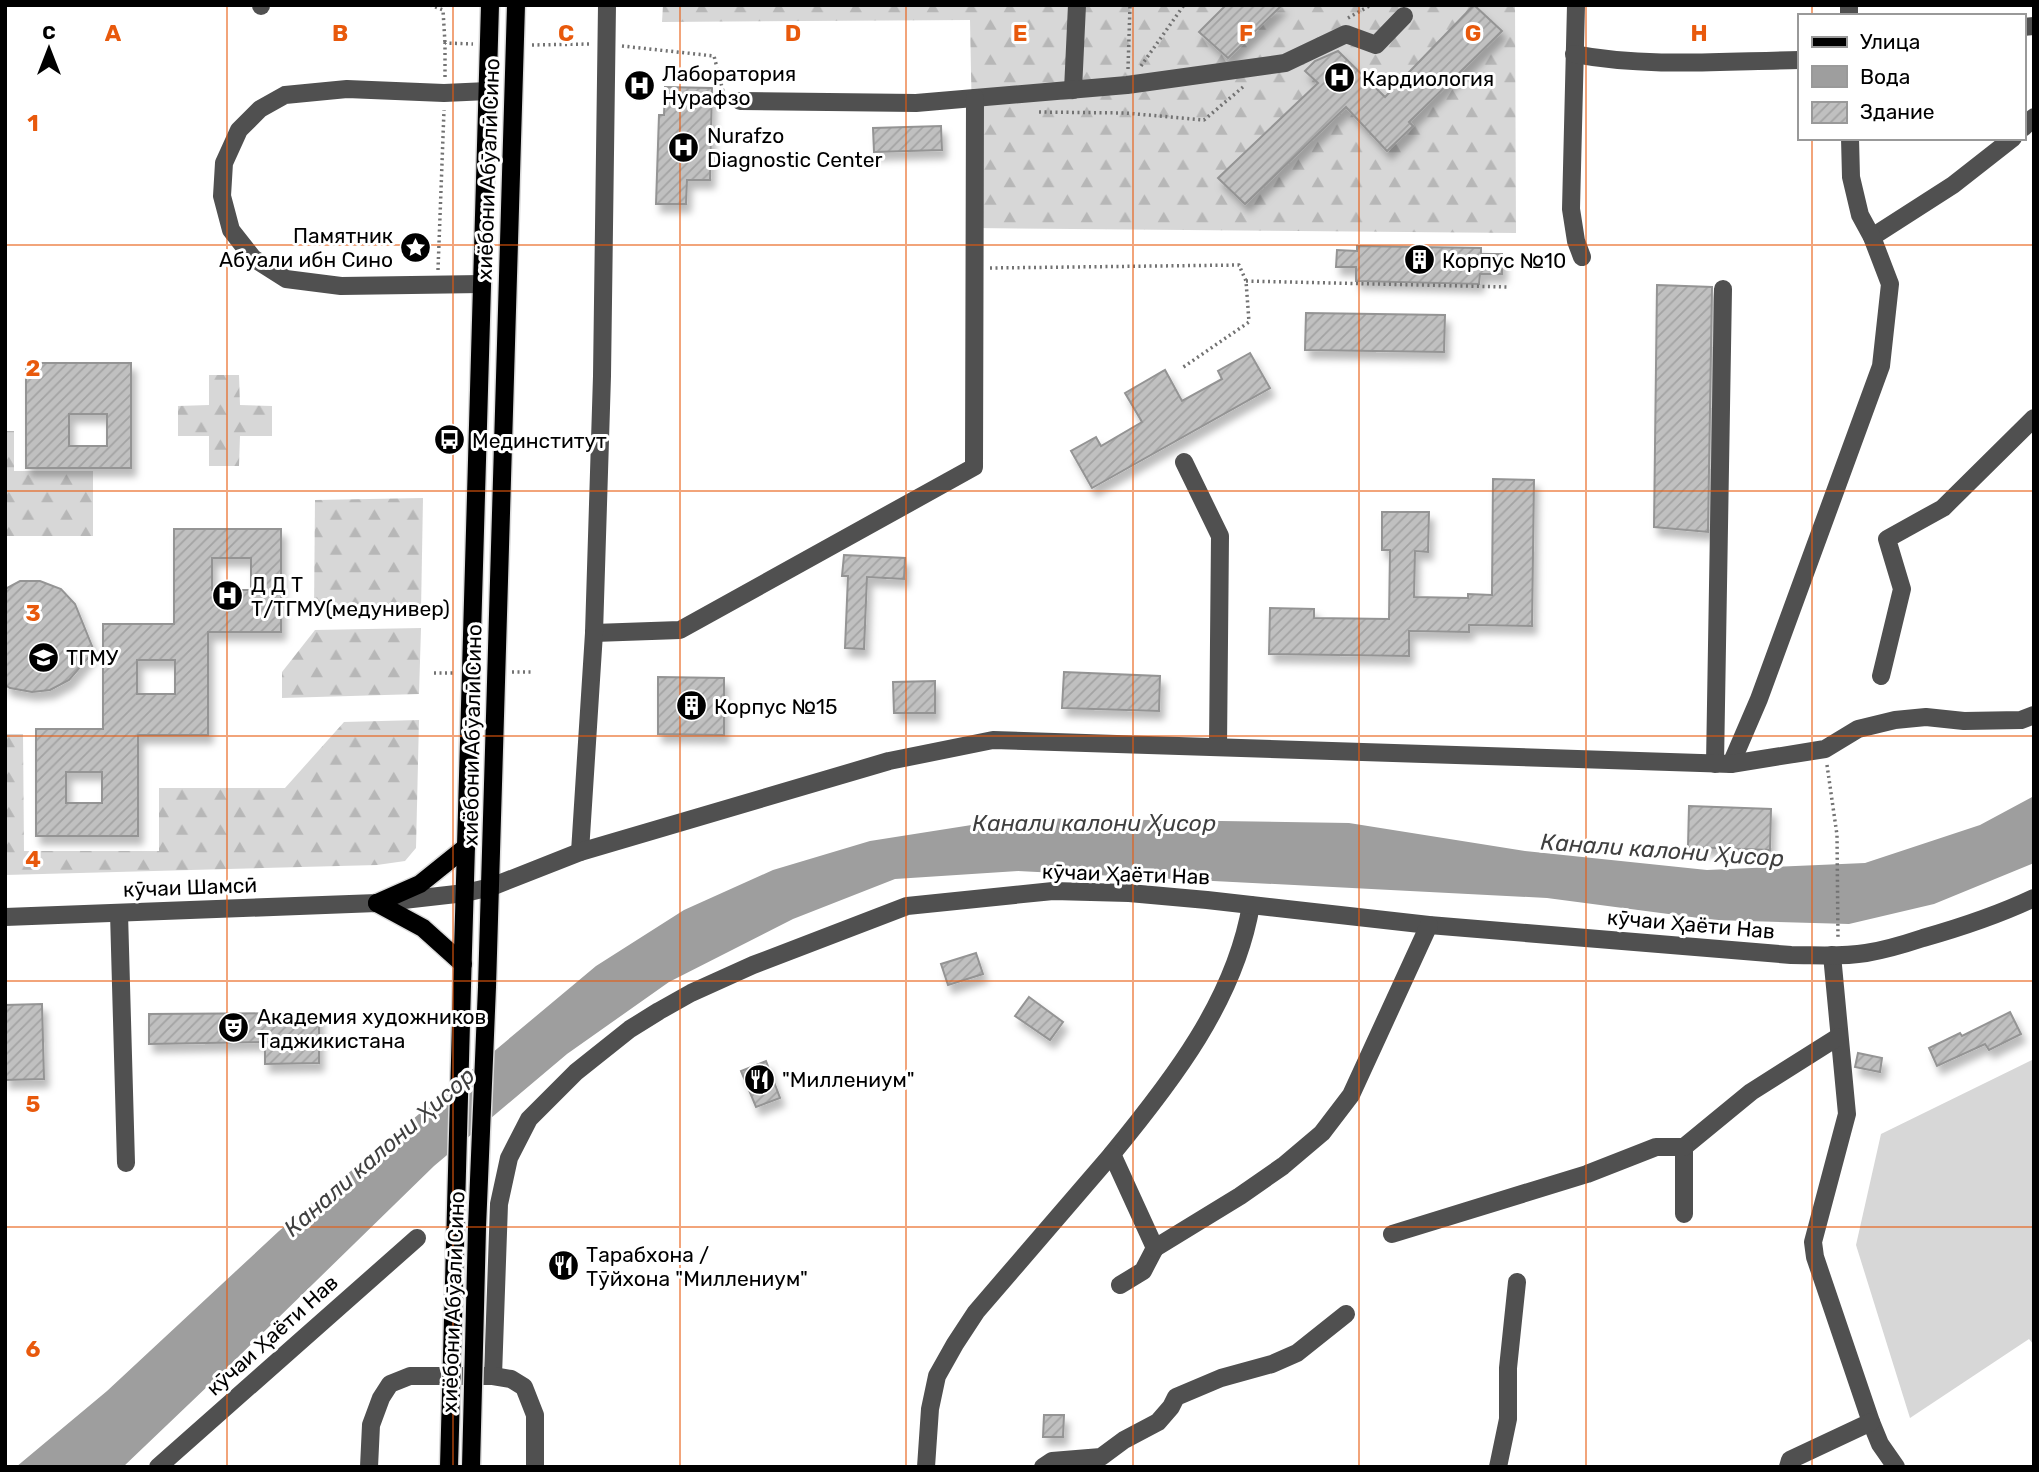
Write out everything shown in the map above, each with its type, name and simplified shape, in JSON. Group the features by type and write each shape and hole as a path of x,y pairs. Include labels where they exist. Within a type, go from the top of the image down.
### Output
{"main road":[{"name":"хиёбони Абӯалӣ Сино","path":"449,1467 490,5"},
{"name":"хиёбони Абӯалӣ Сино","path":"471,1467 477,1228 491,887 516,5"},
{"path":"377,903 420,884 466,847"},
{"path":"377,903 423,928 463,964"}],"street":[{"path":"580,852 594,633 602,376 607,5"},
{"path":"1073,90 1077,5"},
{"path":"1576,5 1572,209 1576,241 1582,257"},
{"path":"740,101 916,103 1127,85 1285,63 1346,34 1376,45 1404,16"},
{"path":"1574,54 1605,60 1798,60"},
{"path":"482,284 341,286 286,279 253,258 231,230 222,196 224,163 239,131 260,109 285,95 347,89 444,93 488,91"},
{"path":"594,633 680,630 974,467 975,98"},
{"path":"1723,764 1759,699 1881,366 1890,284 1872,237 1860,215 1851,177 1850,140"},
{"path":"1872,237 1953,185 2011,140"},
{"path":"1723,289 1723,764"},
{"path":"1881,676 1902,589 1886,539 1943,508 2034,418"},
{"path":"1184,462 1220,536 1218,747"},
{"path":"1825,749 1858,729 1895,720 1926,717 1964,721 2021,720 2034,715"},
{"name":"кӯчаи Шамсӣ","path":"5,917 377,903 465,893 491,887 580,852 888,761 993,740 1723,764 1825,749"},
{"name":"кӯчаи Ҳаёти Нав","path":"493,1376 499,1204 509,1158 529,1119 576,1072 630,1029 659,1011 691,993 753,965 828,934 907,906 1053,891 1129,893 1429,925 1791,955 1835,948 1866,953 1897,946 1987,919 2034,898"},
{"path":"926,1467 930,1409 937,1376 955,1344 976,1312 1145,1113 1198,1036 1229,981 1240,954 1251,905"},
{"path":"119,913 125,1163"},
{"path":"1120,1285 1143,1271 1154,1248 1241,1196 1283,1166 1322,1133 1351,1095 1429,925"},
{"path":"1835,948 1838,1037 1847,1114 1813,1241 1815,1257 1871,1422 1880,1444 1896,1467"},
{"path":"1392,1234 1587,1174 1657,1147 1684,1147 1751,1092 1838,1037"},
{"path":"1684,1147 1684,1214"},
{"path":"1112,1154 1154,1248"},
{"name":"кӯчаи Ҳаёти Нав","path":"158,1467 417,1238"},
{"path":"1498,1467 1508,1419 1508,1368 1517,1282"},
{"path":"1043,1467 1052,1461 1101,1457 1124,1440 1158,1422 1176,1397 1221,1378 1272,1364 1297,1353 1346,1314"},
{"path":"369,1467 372,1425 381,1398 390,1384 410,1376 493,1376 511,1379 524,1387 531,1402 536,1430 535,1467"},
{"path":"1790,1464 1871,1422"}],"path":[{"path":"430,5 443,9 445,43 437,283"},
{"path":"1029,112 1125,113 1130,5"},
{"path":"1127,85 1184,5"},
{"path":"445,43 489,44"},
{"path":"514,45 607,44 714,56 721,90 728,101 740,101"},
{"path":"974,268 1239,265 1246,281 1249,322 1182,368"},
{"path":"1246,281 1507,287"},
{"path":"1825,749 1837,835 1835,948"}],"green space":[{"path":"663,5 1515,5 1516,233 974,228 970,20 662,22"},
{"path":"209,375 239,375 240,405 272,406 272,436 240,436 239,466 209,466 209,436 178,436 178,406 209,405"},
{"path":"5,431 14,431 14,471 93,471 93,536 5,536"},
{"path":"423,498 421,611 314,613 315,500"},
{"path":"421,628 419,694 282,698 282,672 315,630"},
{"path":"419,720 416,848 405,861 377,865 5,875 5,734 23,734 24,851 159,851 159,788 285,788 344,722"},
{"path":"2034,1059 2034,1345 2029,1339 1910,1418 1856,1245 1881,1134"}],"water":[{"name":"Канали калони Ҳисор","path":"2034,796 2034,863 1934,904 1849,924 1714,920 1547,898 1018,871 895,879 793,919 669,982 567,1054 434,1166 123,1467 16,1467 107,1391 279,1231 596,966 684,910 773,870 870,841 1016,818 1349,823 1525,851 1707,870 1865,863 1980,825"}],"building":[{"path":"1226,5 1282,5 1228,58 1199,32"},
{"path":"1474,5 1502,31 1409,122 1413,126 1387,151 1346,107 1245,204 1218,178 1318,83 1305,71 1315,61 1338,51 1385,97"},
{"name":"Nurafzo Diagnostic Center","path":"665,87 712,88 710,180 687,180 686,204 656,204 659,115 664,115"},
{"path":"941,126 942,150 874,152 873,128"},
{"name":"Корпус №10","path":"1357,246 1481,248 1481,254 1502,254 1502,274 1480,274 1479,284 1356,281 1356,267 1336,267 1337,250 1357,251"},
{"path":"1657,285 1712,287 1708,532 1654,527"},
{"path":"1306,313 1445,315 1444,352 1305,350"},
{"path":"1250,353 1270,388 1092,488 1071,451 1096,437 1101,446 1142,422 1125,393 1165,370 1182,401 1222,379 1218,371"},
{"path":"26,363 131,363 131,468 26,468","holes":["69,414 107,414 107,446 69,446"]},
{"path":"1493,479 1534,480 1532,626 1469,625 1469,632 1409,631 1409,656 1269,654 1270,608 1314,609 1314,618 1389,619 1390,550 1382,550 1382,512 1429,512 1428,552 1415,551 1414,597 1468,598 1468,594 1492,595"},
{"name":"Д Д Т Т/ТГМУ(медунивер)","path":"174,529 281,529 281,632 208,632 208,735 138,735 138,836 36,836 36,729 103,729 103,624 174,624","holes":["212,558 251,558 251,590 212,590","137,660 175,660 175,694 137,694","66,772 102,772 102,803 66,803"]},
{"path":"844,555 905,558 904,579 867,577 864,649 845,648 848,576 842,576"},
{"path":"20,581 40,581 61,589 75,604 94,651 69,680 50,690 32,692 5,685 5,589"},
{"path":"1064,672 1160,676 1159,711 1062,708"},
{"name":"Корпус №15","path":"658,677 724,678 724,735 658,734"},
{"path":"935,681 935,713 894,713 893,682"},
{"path":"1689,806 1771,809 1770,850 1688,847"},
{"path":"976,953 983,974 948,985 941,964"},
{"path":"1029,997 1063,1022 1050,1040 1015,1016"},
{"path":"42,1004 44,1079 5,1080 5,1005"},
{"path":"2010,1012 2021,1034 1989,1050 1985,1044 1937,1066 1929,1048 1960,1033 1962,1036"},
{"name":"Академия художников Таджикистана","path":"319,1013 319,1063 265,1064 265,1042 149,1044 149,1014"},
{"path":"1858,1053 1882,1058 1880,1072 1855,1067"},
{"path":"766,1061 780,1098 756,1107 741,1071"},
{"path":"1044,1415 1064,1415 1063,1437 1043,1437"}],"place":[{"name":"Кардиология","path":"1339,78"},
{"name":"Лаборатория Нурафзо","path":"639,85"},
{"name":"Nurafzo Diagnostic Center","path":"684,147"},
{"name":"Памятник Абуали ибн Сино","path":"416,247"},
{"name":"Корпус №10","path":"1419,260"},
{"name":"Мединститут","path":"449,440"},
{"name":"Д Д Т Т/ТГМУ(медунивер)","path":"228,596"},
{"name":"ТГМУ","path":"43,657"},
{"name":"Корпус №15","path":"691,706"},
{"name":"Академия художников Таджикистана","path":"234,1028"},
{"name":"\"Миллениум\"","path":"759,1079"},
{"name":"Тарабхона / Тӯйхона \"Миллениум\"","path":"563,1266"}]}
